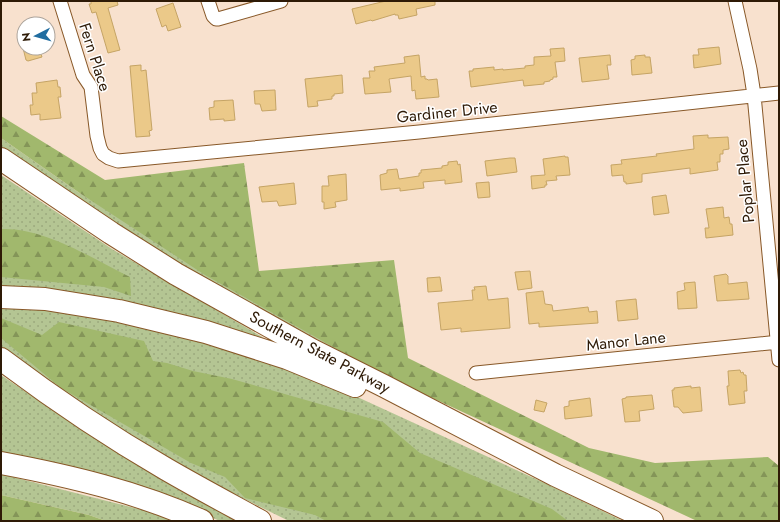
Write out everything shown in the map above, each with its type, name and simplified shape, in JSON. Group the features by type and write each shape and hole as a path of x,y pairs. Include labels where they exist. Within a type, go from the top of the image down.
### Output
{"highway":[{"name":"Southern State Parkway","path":"1,159 111,233 190,282 312,350 555,474 652,521"},
{"path":"1,297 44,299 119,311 206,332 287,358 380,396 555,474"},
{"path":"1,359 44,391 107,433 166,469 260,521"},
{"path":"1,463 44,471 114,489 179,511 202,521"}],"street":[{"name":"Fern Place","path":"60,1 83,75 91,87 97,136 100,148 103,154 118,161"},
{"path":"208,1 213,16 216,19 281,1"},
{"name":"Poplar Place","path":"735,1 750,69 754,95 779,360"},
{"name":"Gardiner Drive","path":"118,161 419,132 779,93"},
{"name":"Manor Lane","path":"476,373 778,342"}],"green space":[{"path":"1,116 105,180 244,163 259,271 394,260 408,358 589,448 655,463 768,457 779,466 779,521 697,521 385,376 205,275 81,194 1,138"},
{"path":"1,138 81,194 385,376 199,275 82,204 1,148"},
{"path":"1,175 112,249 264,338 101,302 1,287"},
{"path":"1,229 34,233 50,238 100,261 130,277 131,296 104,287 1,277"},
{"path":"1,303 57,309 171,331 305,373 549,485 623,521 289,521 195,475 79,406 1,347"},
{"path":"1,318 42,335 59,322 144,341 153,361 232,379 383,422 420,453 552,509 568,521 326,521 315,515 245,498 225,477 191,463 61,388 1,338"},
{"path":"1,375 91,436 177,489 239,521 220,521 196,511 1,456"},
{"path":"1,474 170,517 179,521 106,521 89,515 1,495"},
{"path":"1,495 89,515 106,521 1,521"}],"building":[{"path":"91,1 117,1 118,5 108,8 120,50 108,53 96,12 92,13 89,4 91,4"},
{"path":"386,1 435,1 435,5 416,9 417,15 399,19 398,15 395,14 356,24 352,9"},
{"path":"173,3 181,27 168,31 166,25 162,27 156,9"},
{"path":"719,47 721,64 694,68 693,55 699,55 698,49"},
{"path":"564,48 565,61 555,62 557,77 553,77 550,81 544,82 544,84 524,86 523,80 471,87 469,71 473,71 473,69 494,67 494,70 525,68 525,66 534,65 534,57 551,56 550,49"},
{"path":"419,55 421,77 425,76 425,79 428,80 437,79 439,97 416,99 415,90 412,91 411,76 389,79 391,92 365,94 363,78 370,78 369,71 375,71 374,67 405,63 404,57"},
{"path":"610,55 611,65 607,65 609,79 582,82 579,58"},
{"path":"645,55 645,57 650,57 652,73 632,75 631,60 635,59 635,56"},
{"path":"25,56 42,57 28,61 26,60"},
{"path":"141,65 141,71 146,70 152,130 149,131 150,136 136,137 130,66"},
{"path":"342,75 343,93 334,94 332,99 317,101 318,106 308,107 305,79"},
{"path":"57,80 58,87 60,87 61,97 58,97 61,118 40,120 40,114 31,115 30,105 33,105 32,93 37,93 36,83"},
{"path":"275,90 276,110 262,111 260,104 255,104 254,91"},
{"path":"233,100 235,120 210,120 209,108 214,107 214,101"},
{"path":"708,135 708,138 728,137 729,149 723,150 723,154 720,154 720,162 717,162 718,170 690,174 690,168 642,174 642,182 626,184 626,182 624,182 623,175 612,176 611,165 622,164 621,160 657,156 656,154 694,149 693,136"},
{"path":"565,156 568,157 570,175 556,176 557,180 546,181 547,185 545,185 545,187 532,189 531,176 545,175 543,159"},
{"path":"515,158 517,172 487,176 485,161"},
{"path":"457,161 458,165 460,164 462,182 445,184 445,180 423,182 424,188 400,191 400,188 381,190 380,175 387,173 387,170 397,169 399,179 419,176 421,170 442,168 442,166 448,165 448,162"},
{"path":"346,174 347,200 335,202 336,207 324,209 324,202 322,202 322,186 329,186 328,176"},
{"path":"489,182 490,197 478,198 476,183"},
{"path":"294,183 296,204 279,206 277,201 262,202 259,187"},
{"path":"666,195 669,213 654,215 652,197"},
{"path":"723,207 724,218 729,217 730,224 732,224 733,235 706,238 705,228 709,228 706,209"},
{"path":"530,271 532,288 518,290 515,272"},
{"path":"726,274 728,276 728,284 747,282 749,299 717,301 714,276"},
{"path":"440,277 442,291 428,292 427,278"},
{"path":"695,282 697,308 678,309 677,292 685,290 684,283"},
{"path":"486,286 488,300 508,298 510,328 461,332 461,328 441,330 438,303 473,300 472,290 475,290 474,287"},
{"path":"543,291 545,304 552,305 553,311 588,307 589,312 597,311 598,323 539,327 539,323 529,324 526,293"},
{"path":"636,299 638,319 618,321 616,301"},
{"path":"740,370 741,373 743,372 744,375 746,375 747,391 744,391 745,403 729,405 727,386 729,386 728,371"},
{"path":"691,386 691,388 700,387 702,411 683,413 678,407 674,407 672,390 674,390 674,388"},
{"path":"652,395 654,409 639,411 640,421 625,422 622,399 626,397"},
{"path":"590,398 592,416 565,419 564,407 569,406 569,401"},
{"path":"536,400 547,403 544,412 534,410"}]}
